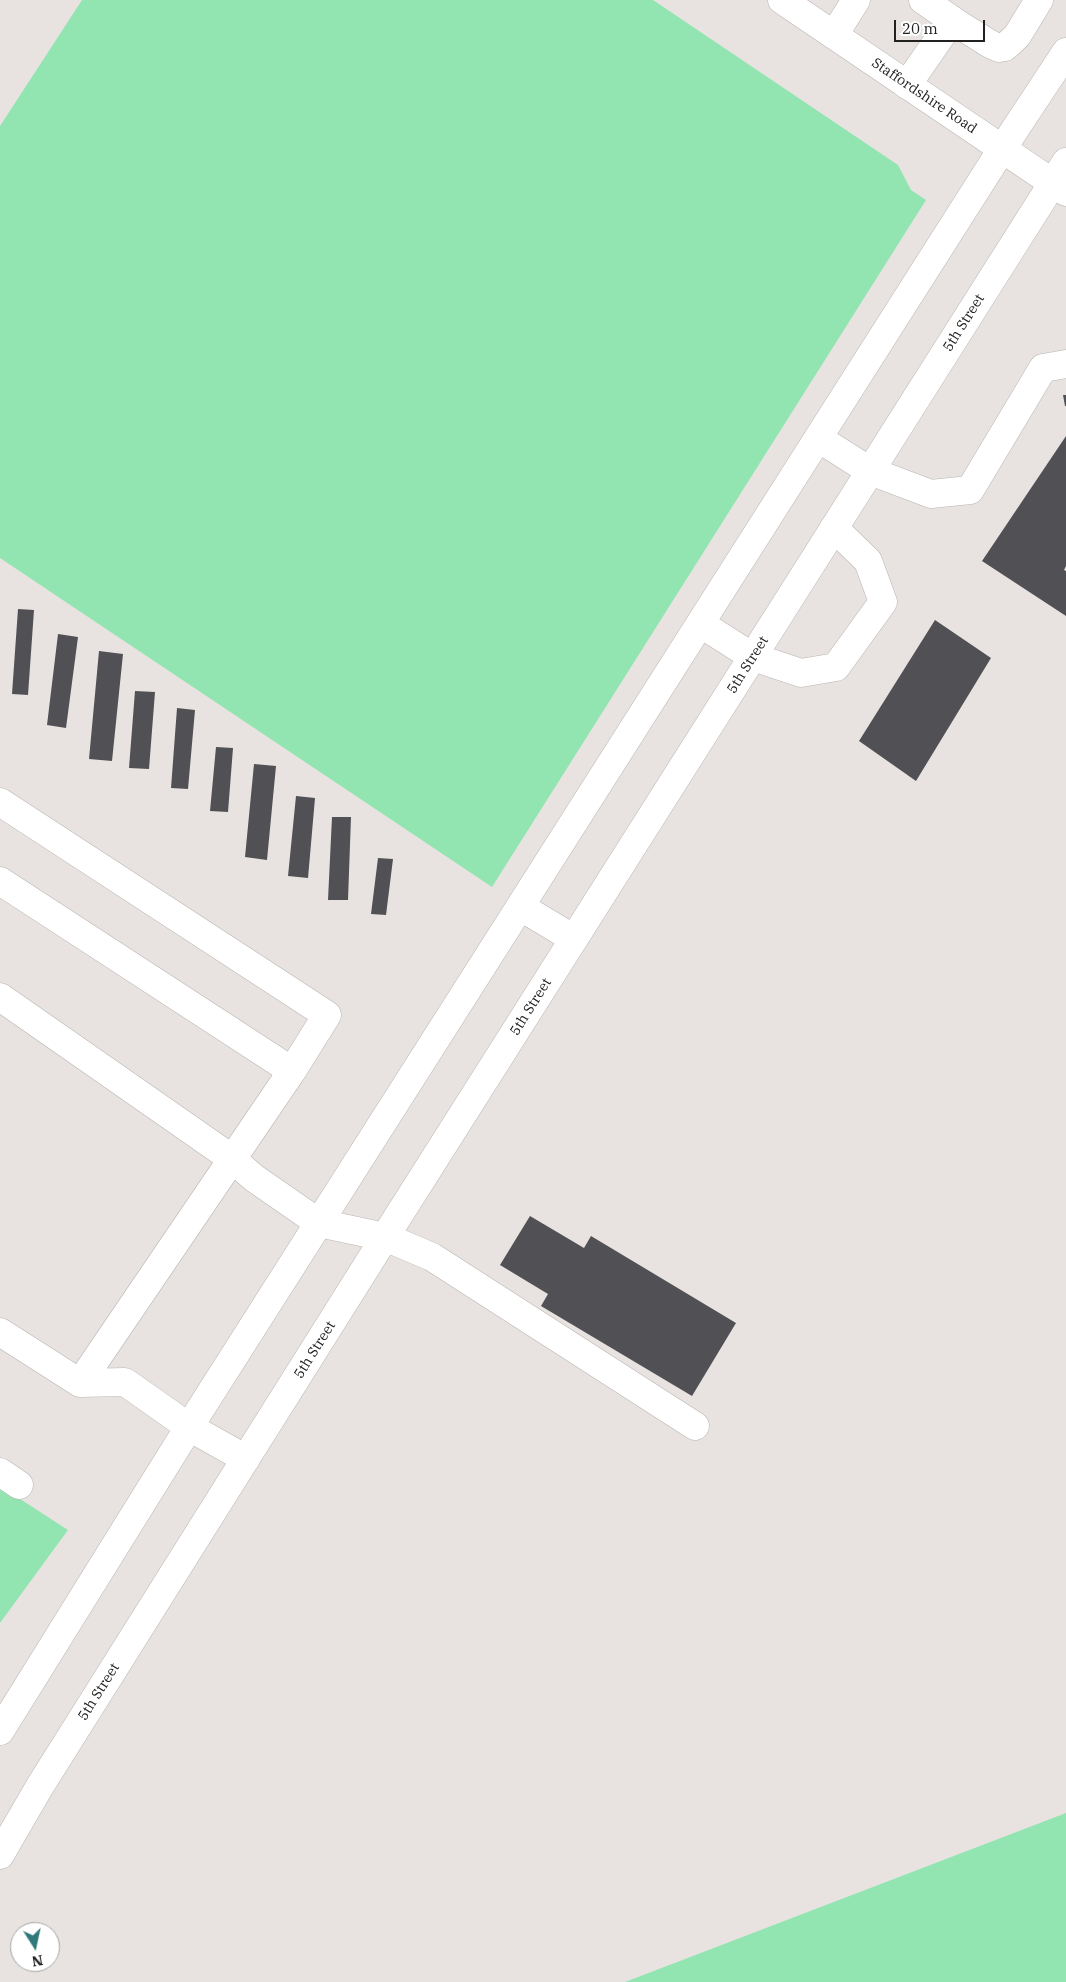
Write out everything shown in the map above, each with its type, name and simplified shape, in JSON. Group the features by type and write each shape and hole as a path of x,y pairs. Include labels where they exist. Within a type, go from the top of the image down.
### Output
{"main road":[{"name":"Staffordshire Road","path":"782,0 1002,149 1061,179"},
{"path":"834,35 856,0"},
{"path":"923,0 958,24 999,48 1005,46 1017,36 1039,0"},
{"path":"907,85 942,33 958,24"},
{"path":"0,1731 189,1427 1002,149 1066,52"},
{"name":"5th Street","path":"0,1855 40,1786 870,471 1061,179"},
{"path":"818,438 870,471 931,494 970,490 1043,368 1066,364"},
{"path":"701,624 753,657 801,674 836,667 883,602 868,562 834,528"},
{"path":"0,802 327,1015 292,1071 231,1158 80,1383"},
{"path":"0,881 292,1071"},
{"path":"521,907 574,939"},
{"path":"0,996 231,1158 254,1178 319,1223 386,1237 432,1257 695,1426"},
{"path":"0,1332 80,1383 124,1382 189,1427 246,1459"}],"green space":[{"path":"82,0 653,0 898,165 911,190 926,200 492,887 0,558 0,126"},
{"path":"0,1486 68,1530 0,1623"},
{"path":"1066,1813 1066,1982 625,1982"}],"building":[{"path":"1063,395 1066,395 1066,406 1065,406"},
{"path":"1066,436 1066,566 1064,570 1066,571 1066,616 982,561"},
{"path":"18,609 34,610 28,695 12,694"},
{"path":"935,620 991,658 916,781 859,741"},
{"path":"58,634 78,637 66,728 47,725"},
{"path":"99,651 123,654 112,761 89,759"},
{"path":"135,691 155,692 149,769 129,768"},
{"path":"177,708 195,710 188,789 171,788"},
{"path":"216,747 233,748 228,812 210,811"},
{"path":"254,764 276,766 267,860 245,857"},
{"path":"296,796 315,798 308,878 288,876"},
{"path":"332,817 351,817 348,900 328,900"},
{"path":"378,858 393,859 386,915 371,914"},
{"path":"530,1216 584,1248 591,1236 736,1323 692,1396 541,1306 548,1294 500,1265"}]}
